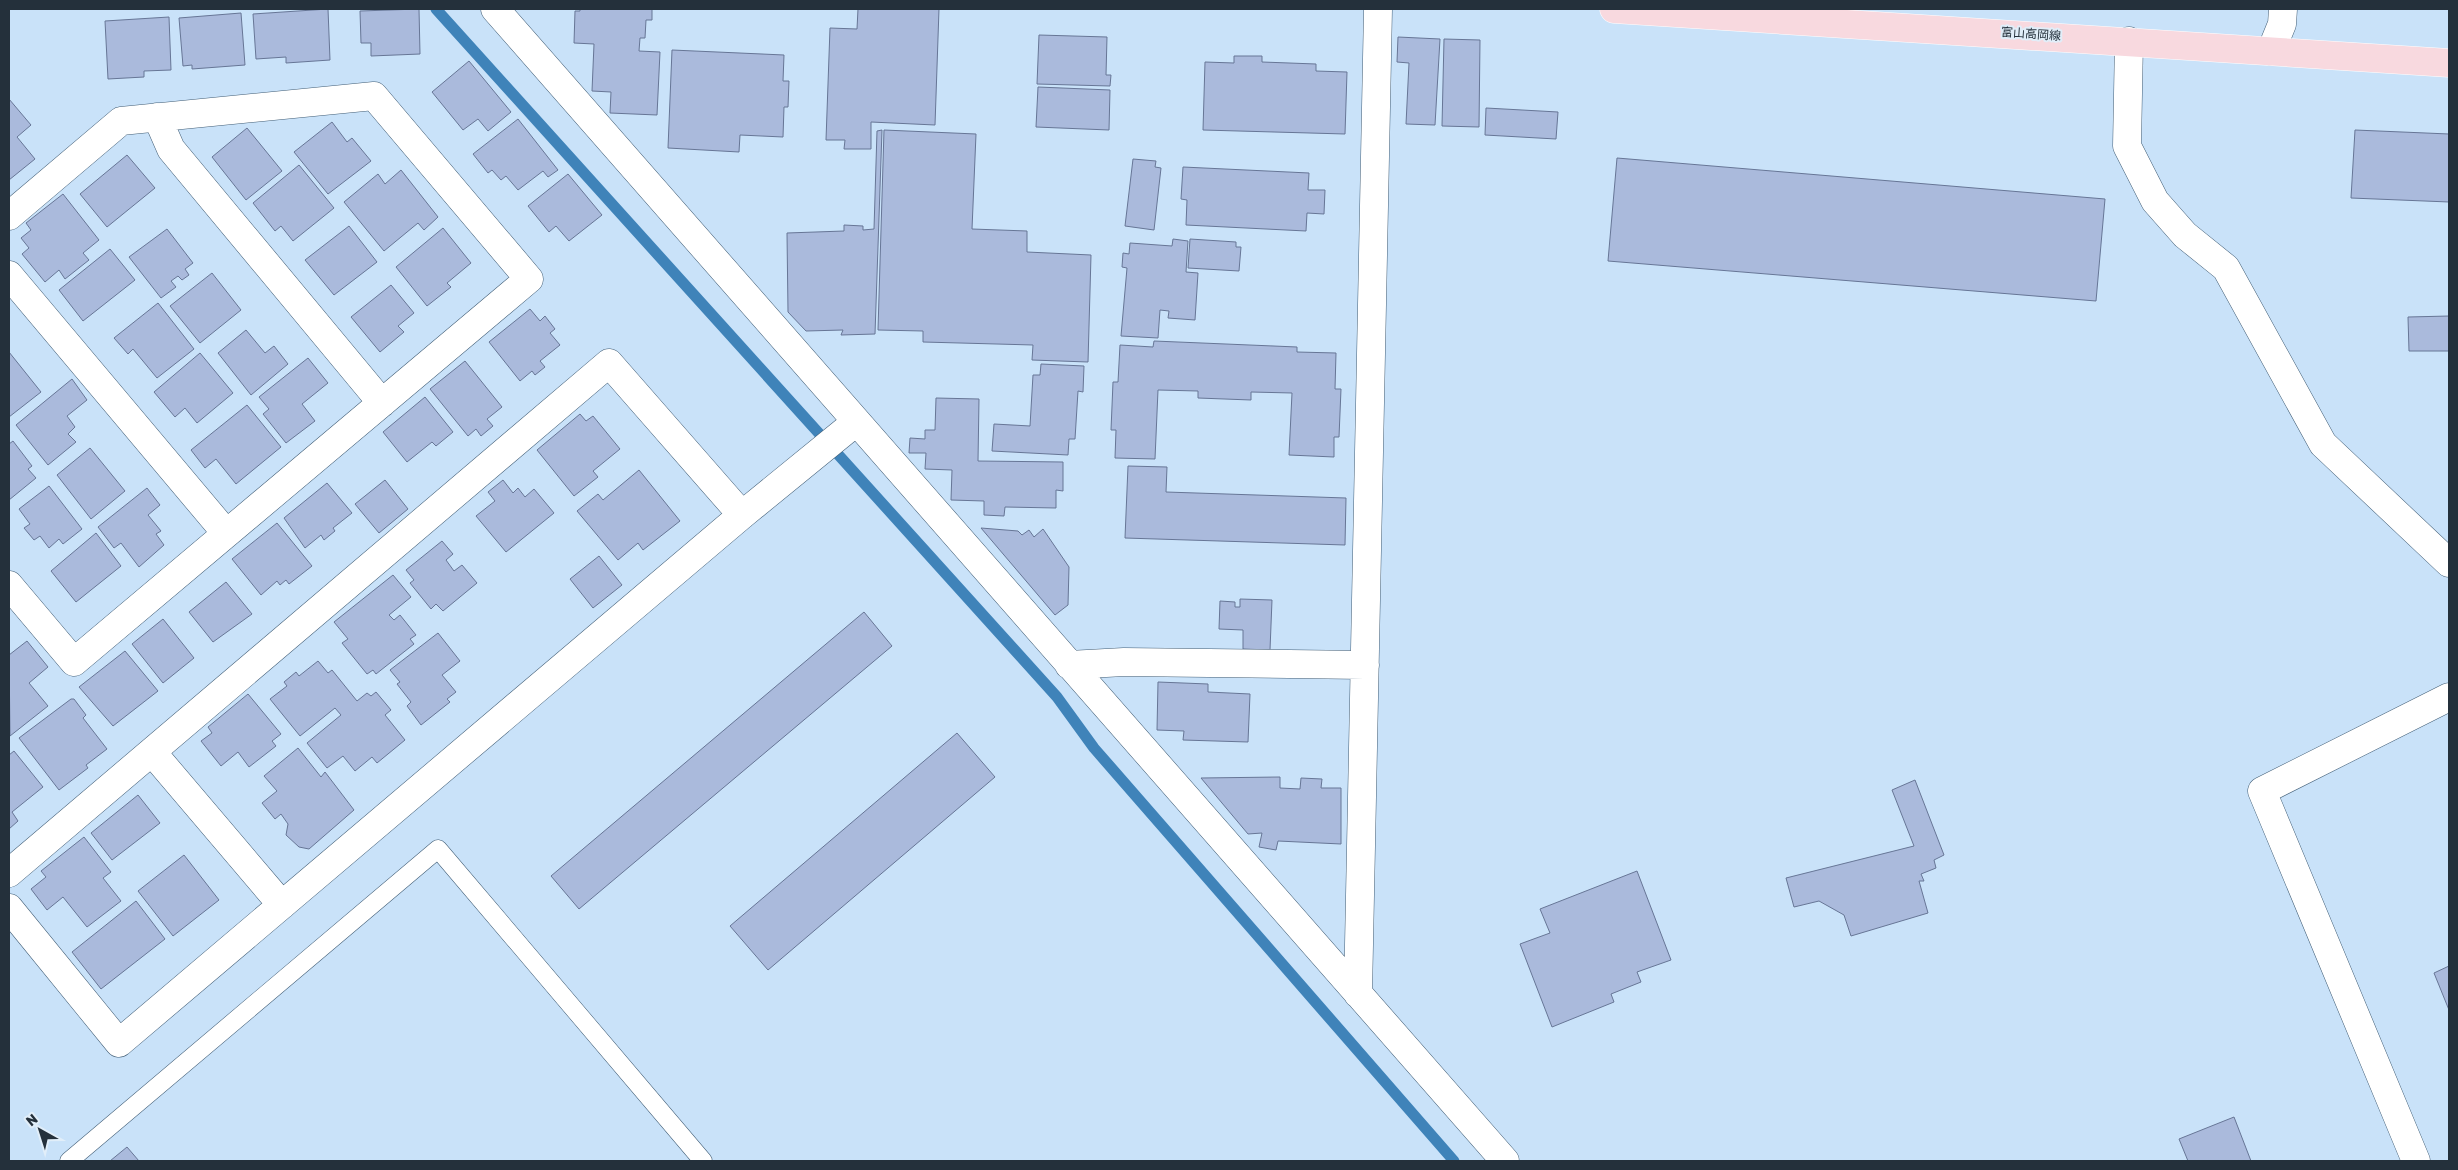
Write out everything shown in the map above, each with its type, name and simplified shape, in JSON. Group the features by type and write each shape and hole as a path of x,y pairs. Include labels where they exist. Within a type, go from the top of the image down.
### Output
{"main road":[{"name":"富山高岡線","path":"1614,9 1842,15 2129,41 2449,63"}],"street":[{"path":"495,9 1505,1161"},
{"path":"1358,994 1378,9"},
{"path":"2271,51 2282,24 2283,9"},
{"path":"2129,41 2127,146 2155,201 2185,235 2226,268 2323,444 2449,563"},
{"path":"9,216 121,121 374,96 529,279 74,662 9,585"},
{"path":"157,117 171,149 382,403"},
{"path":"9,275 226,533"},
{"path":"9,873 609,363 742,515"},
{"path":"9,908 119,1043 742,515 856,422"},
{"path":"1069,665 1124,662 1365,665"},
{"path":"2416,1161 2262,791 2449,697"},
{"path":"152,752 282,905"}],"lane":[{"path":"69,1161 438,849 703,1161"}],"building":[{"path":"328,9 330,60 286,63 286,57 256,59 253,14"},
{"path":"419,9 420,54 371,56 371,43 361,43 360,11"},
{"path":"580,9 652,9 652,20 646,20 645,38 640,38 639,51 660,52 657,115 610,113 611,92 592,91 594,44 574,43 575,11 580,11"},
{"path":"858,9 939,9 935,125 871,122 871,149 844,149 845,140 826,140 830,28 857,29"},
{"path":"241,13 245,65 192,69 192,65 183,66 179,18"},
{"path":"169,17 171,70 144,71 144,77 108,79 105,21"},
{"path":"1039,35 1107,37 1106,75 1111,75 1110,86 1037,84"},
{"path":"1398,37 1440,39 1435,125 1406,124 1409,63 1397,62"},
{"path":"1444,39 1480,40 1479,127 1442,126"},
{"path":"672,50 784,55 783,81 789,81 788,107 784,107 783,137 740,135 739,152 668,148"},
{"path":"1234,56 1262,56 1262,62 1316,64 1316,71 1347,72 1345,134 1203,130 1205,62 1234,63"},
{"path":"469,61 511,112 488,131 478,119 463,130 432,92"},
{"path":"1038,87 1110,90 1109,130 1036,127"},
{"path":"9,99 31,125 17,137 35,159 9,180"},
{"path":"1486,108 1558,112 1556,139 1485,135"},
{"path":"518,119 558,170 548,177 543,171 518,190 506,176 501,180 492,170 488,173 473,154"},
{"path":"332,122 347,142 352,138 371,161 328,194 294,152"},
{"path":"247,128 282,171 246,200 212,157"},
{"path":"882,130 875,334 841,335 843,330 806,331 788,312 787,233 844,231 844,225 863,226 863,230 874,229 877,131"},
{"path":"884,130 976,134 972,229 1027,231 1027,252 1091,255 1088,362 1032,360 1033,345 923,342 923,331 878,330"},
{"path":"2355,130 2449,134 2449,202 2351,198"},
{"path":"127,155 155,188 107,227 80,194"},
{"path":"1617,158 2105,199 2096,301 1608,261"},
{"path":"1133,159 1156,161 1155,167 1161,168 1154,230 1125,226"},
{"path":"299,165 334,208 293,241 281,226 275,231 253,203"},
{"path":"1183,167 1309,173 1308,190 1325,190 1324,214 1307,213 1306,231 1186,225 1187,200 1181,199"},
{"path":"401,170 438,217 424,230 418,223 384,251 344,202 378,174 385,184"},
{"path":"568,174 602,215 569,241 556,226 549,232 528,206"},
{"path":"63,194 99,240 83,253 89,260 65,279 59,270 45,282 22,254 29,248 21,238 31,230 26,223"},
{"path":"349,226 377,262 334,295 305,260"},
{"path":"443,228 471,263 447,283 451,287 427,306 396,267"},
{"path":"167,229 193,263 185,269 189,275 182,280 178,276 171,281 176,287 161,298 129,257"},
{"path":"1173,239 1188,241 1186,272 1198,273 1195,320 1168,318 1169,311 1160,310 1158,338 1121,336 1127,268 1122,267 1123,253 1129,254 1130,243 1172,246"},
{"path":"1190,239 1236,242 1236,247 1241,247 1239,271 1188,268"},
{"path":"110,249 135,280 83,321 59,290"},
{"path":"212,273 241,310 200,343 170,306"},
{"path":"391,285 414,313 398,326 404,332 380,352 351,317"},
{"path":"158,303 194,349 157,378 133,349 128,354 114,338"},
{"path":"530,309 540,321 545,316 555,329 550,333 560,345 540,361 545,367 535,375 532,371 520,381 489,342"},
{"path":"2449,316 2449,351 2409,351 2408,317"},
{"path":"246,330 265,353 274,346 288,364 251,395 218,353"},
{"path":"1154,341 1297,347 1297,352 1336,353 1335,389 1341,389 1339,437 1334,437 1334,457 1289,455 1292,393 1251,392 1251,400 1198,398 1198,391 1158,390 1155,459 1115,458 1116,430 1111,430 1113,382 1118,382 1120,345 1153,347"},
{"path":"9,352 41,392 9,417"},
{"path":"200,353 233,393 197,423 185,408 175,417 154,392"},
{"path":"308,358 328,383 302,404 315,421 286,443 263,414 269,409 259,397"},
{"path":"465,361 502,407 487,419 493,426 481,436 476,429 468,436 430,389"},
{"path":"1041,364 1084,366 1083,392 1078,391 1075,439 1069,439 1068,455 992,451 994,424 1030,426 1033,375 1040,375"},
{"path":"72,379 87,400 67,416 75,427 68,434 76,442 48,465 16,425"},
{"path":"425,397 453,432 436,446 432,442 407,462 383,432"},
{"path":"936,398 979,399 978,461 1063,462 1063,491 1056,490 1056,508 1005,507 1004,516 984,515 984,501 951,500 952,470 925,469 926,453 909,453 910,438 925,439 925,430 935,430"},
{"path":"247,405 281,447 236,484 216,459 205,468 191,450"},
{"path":"580,414 586,421 593,416 620,449 593,471 598,477 574,496 537,450"},
{"path":"13,441 32,466 28,469 36,478 9,500 9,444"},
{"path":"90,448 125,491 91,519 57,475"},
{"path":"1128,466 1167,467 1166,492 1346,498 1345,545 1125,538"},
{"path":"639,470 680,521 643,550 638,543 618,560 577,511 598,494 603,500"},
{"path":"385,480 408,509 379,533 355,504"},
{"path":"503,480 513,493 518,488 525,497 534,489 554,513 506,552 476,516 495,501 488,492"},
{"path":"327,483 352,513 333,528 335,531 324,540 321,535 305,548 284,518"},
{"path":"49,486 82,529 63,544 59,539 49,548 40,536 34,540 24,528 30,524 19,509"},
{"path":"147,488 160,505 148,515 161,531 156,534 164,545 139,567 121,543 114,548 98,527"},
{"path":"277,523 312,566 289,584 286,580 280,585 277,581 261,595 232,559"},
{"path":"981,528 1018,531 1022,535 1029,530 1034,537 1043,529 1069,567 1068,605 1055,615"},
{"path":"96,533 121,566 76,602 51,571"},
{"path":"442,541 453,554 446,560 454,571 462,565 477,583 443,611 436,604 431,609 410,583 414,580 406,570"},
{"path":"599,556 622,585 593,608 570,579"},
{"path":"393,575 411,597 389,615 394,620 400,615 416,635 410,639 414,644 376,674 373,670 367,674 342,643 348,639 334,622"},
{"path":"226,582 252,614 213,642 189,612"},
{"path":"1240,599 1272,600 1270,650 1243,649 1243,630 1219,629 1220,601 1235,602 1235,607 1240,607"},
{"path":"864,612 892,646 579,909 551,876"},
{"path":"163,619 194,658 163,683 132,644"},
{"path":"438,633 460,661 442,675 456,692 447,699 450,702 421,725 407,706 411,702 397,684 400,682 390,670"},
{"path":"27,641 48,667 29,683 48,706 10,736 9,655"},
{"path":"125,651 158,691 113,726 79,687"},
{"path":"318,661 328,673 332,670 357,701 367,693 371,696 376,692 391,710 385,715 405,740 377,763 372,757 355,771 343,756 327,768 307,743 341,715 335,708 300,736 270,699 287,686 284,682 296,672 299,676"},
{"path":"1158,682 1208,684 1208,692 1250,694 1248,742 1183,740 1184,731 1157,730"},
{"path":"248,694 281,734 272,741 276,746 249,767 238,752 221,766 201,741 212,733 208,727"},
{"path":"71,699 74,699 86,715 83,718 107,749 86,765 88,768 59,790 19,738"},
{"path":"957,733 995,777 768,970 730,926"},
{"path":"298,748 321,777 325,772 354,810 309,849 299,847 286,835 288,824 281,814 275,819 262,803 277,791 264,776"},
{"path":"14,751 43,787 12,812 18,821 9,829 9,755"},
{"path":"1280,777 1280,788 1300,789 1301,778 1322,779 1321,788 1341,788 1341,844 1278,841 1276,850 1259,847 1262,833 1248,834 1201,778"},
{"path":"1915,780 1944,855 1934,860 1936,868 1921,874 1924,881 1919,881 1928,913 1851,936 1844,915 1819,901 1794,907 1786,878 1914,846 1892,790"},
{"path":"138,795 160,823 112,860 91,833"},
{"path":"84,837 111,872 103,878 121,901 87,927 63,897 47,910 31,889 46,877 41,871"},
{"path":"184,855 219,900 173,936 138,891"},
{"path":"1637,871 1671,960 1637,972 1641,982 1611,994 1614,1002 1552,1027 1520,944 1550,933 1540,909"},
{"path":"136,901 165,939 101,989 72,952"},
{"path":"2449,966 2449,1010 2434,973"},
{"path":"2234,1117 2251,1161 2188,1161 2179,1139"},
{"path":"127,1147 139,1161 110,1161"}],"waterway":[{"path":"436,9 1057,697 1094,748 1454,1161"}]}
